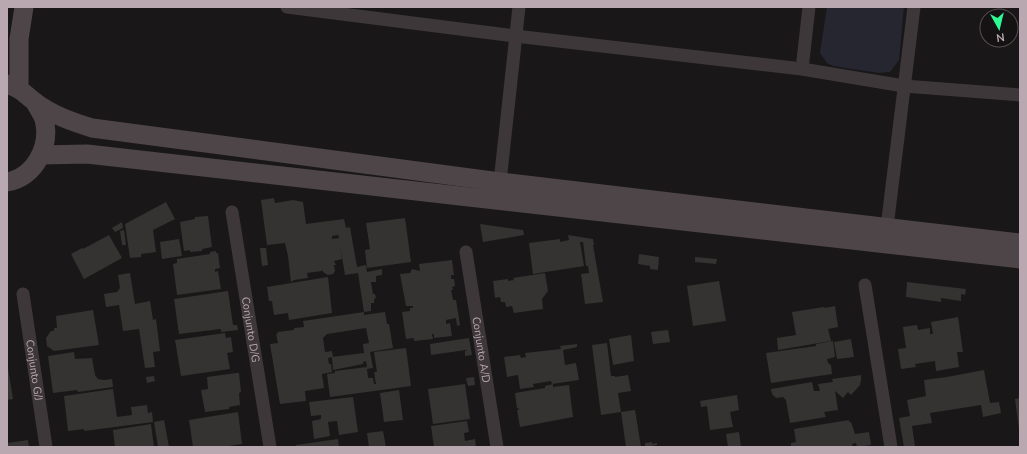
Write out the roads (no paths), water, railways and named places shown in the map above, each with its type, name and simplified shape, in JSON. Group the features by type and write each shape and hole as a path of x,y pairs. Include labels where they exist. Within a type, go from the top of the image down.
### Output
{"street":[{"path":"24,7 13,86 28,94 36,102 54,113 72,122 92,128 500,182 1020,244"},
{"path":"287,7 515,36 802,69 904,86 1020,95"},
{"path":"500,182 519,7"},
{"path":"802,69 810,7"},
{"path":"887,227 914,7"},
{"path":"7,182 14,181 30,171 41,155 46,137 44,119 36,102"},
{"path":"41,155 101,155 1020,259"},
{"name":"Conjunto D/G","path":"232,212 270,447"},
{"name":"Conjunto A/D","path":"466,252 497,447"},
{"path":"865,285 891,447"},
{"name":"Conjunto G/J","path":"23,294 46,447"}]}
